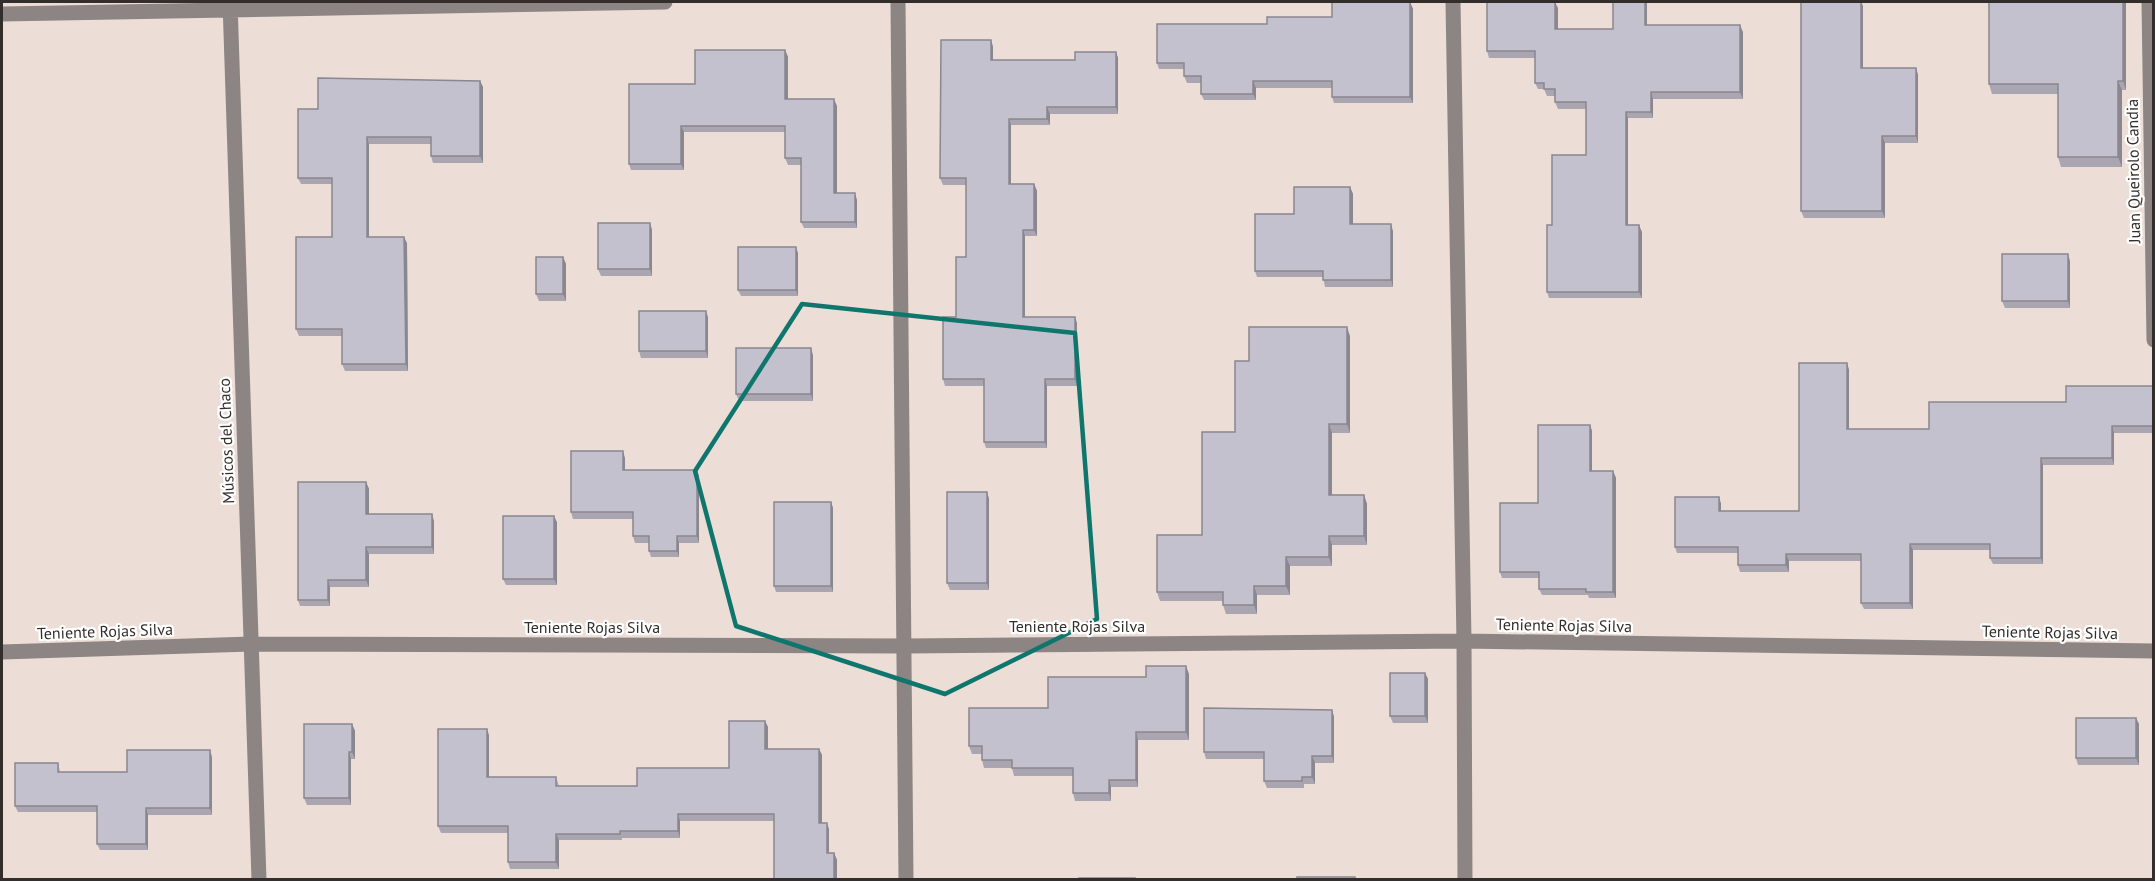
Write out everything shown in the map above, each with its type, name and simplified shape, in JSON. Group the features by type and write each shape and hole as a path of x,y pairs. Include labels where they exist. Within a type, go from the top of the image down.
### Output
{"street":[{"path":"2,14 230,6 665,2"},
{"path":"898,2 906,645 906,879"},
{"path":"1453,2 1464,641 1465,879"},
{"name":"Juan Queirolo Candia","path":"2149,2 2154,340"},
{"name":"Músicos del Chaco","path":"230,6 259,879"},
{"name":"Teniente Rojas Silva","path":"2,652 251,644 906,645 1464,641 2154,651"}],"highlighted area":[{"path":"802,304 1075,333 1097,619 945,694 736,626 695,471"}],"building":[{"path":"1332,2 1410,2 1410,97 1332,97 1332,81 1253,81 1253,94 1201,94 1201,76 1184,76 1184,63 1157,63 1157,24 1267,24 1267,17 1332,17"},
{"path":"1487,2 1555,2 1555,29 1613,29 1613,2 1645,2 1645,25 1740,25 1740,92 1651,92 1651,112 1626,112 1626,225 1639,225 1639,292 1547,292 1547,225 1552,225 1552,155 1586,155 1586,102 1555,102 1555,89 1544,89 1544,83 1535,83 1535,51 1487,51"},
{"path":"1801,2 1861,2 1861,68 1916,68 1916,136 1882,136 1882,211 1801,211"},
{"path":"1989,2 2123,2 2123,81 2118,81 2118,157 2058,157 2058,84 1989,84"},
{"path":"941,40 991,40 991,60 1075,60 1075,52 1116,52 1116,107 1047,107 1047,119 1009,119 1009,184 1034,184 1034,230 1023,230 1023,317 1075,317 1075,379 1045,379 1045,442 984,442 984,379 943,379 943,317 956,317 956,257 966,257 966,178 940,178"},
{"path":"695,50 785,50 785,99 834,99 834,193 855,193 855,222 801,222 801,158 785,158 785,126 681,126 681,164 629,164 629,84 695,84"},
{"path":"318,78 480,81 480,156 431,156 431,137 367,137 367,237 404,237 406,364 342,364 342,329 296,329 296,237 332,237 332,178 298,178 298,109 318,109"},
{"path":"1294,187 1350,187 1350,224 1391,224 1391,280 1323,280 1323,271 1255,271 1255,214 1294,214"},
{"path":"598,223 650,223 650,269 598,269"},
{"path":"738,247 796,247 796,290 738,290"},
{"path":"2002,254 2068,254 2068,301 2002,301"},
{"path":"536,257 563,257 563,294 536,294"},
{"path":"639,311 706,311 706,351 639,351"},
{"path":"1249,327 1347,327 1347,424 1329,424 1329,495 1364,495 1364,536 1329,536 1329,557 1286,557 1286,586 1254,586 1254,605 1223,605 1223,592 1157,592 1157,535 1202,535 1202,432 1235,432 1235,361 1249,361"},
{"path":"736,348 811,348 811,394 736,394"},
{"path":"1799,363 1847,363 1847,429 1929,429 1929,402 2066,402 2066,386 2154,386 2154,426 2112,426 2112,458 2041,458 2041,558 1990,558 1990,544 1910,544 1910,603 1861,603 1861,554 1786,554 1786,565 1738,565 1738,547 1675,547 1675,497 1719,497 1719,511 1799,511"},
{"path":"1538,425 1590,425 1590,471 1613,471 1613,592 1586,592 1586,589 1539,589 1539,572 1500,572 1500,503 1538,503"},
{"path":"571,451 623,451 623,470 697,470 697,536 677,536 677,551 649,551 649,536 633,536 633,512 571,512"},
{"path":"298,482 366,482 366,514 432,514 432,547 366,547 366,580 328,580 328,600 298,600"},
{"path":"947,492 987,492 987,583 947,583"},
{"path":"774,502 831,502 831,586 774,586"},
{"path":"503,516 554,516 554,579 503,579"},
{"path":"1146,666 1186,666 1186,732 1136,732 1136,780 1109,780 1109,793 1073,793 1073,768 1012,768 1012,760 982,760 982,746 969,746 969,708 1048,708 1048,677 1146,677"},
{"path":"1390,673 1425,673 1425,716 1390,716"},
{"path":"1204,708 1332,710 1332,756 1312,756 1312,777 1302,777 1302,781 1264,781 1264,752 1204,752"},
{"path":"2076,718 2136,718 2136,758 2076,758"},
{"path":"729,721 765,721 765,749 819,749 819,823 827,823 827,853 834,853 834,879 774,879 774,814 678,814 678,831 556,834 556,862 508,862 508,826 438,826 438,729 487,729 487,777 556,777 556,786 637,786 637,768 729,768"},
{"path":"304,724 352,724 352,752 349,752 349,798 304,798"},
{"path":"127,750 210,750 210,808 146,808 146,844 97,844 97,806 15,806 15,763 58,763 58,772 127,772"},
{"path":"1297,877 1355,877 1355,879 1297,879"},
{"path":"1135,878 1135,879 1079,879"}]}
